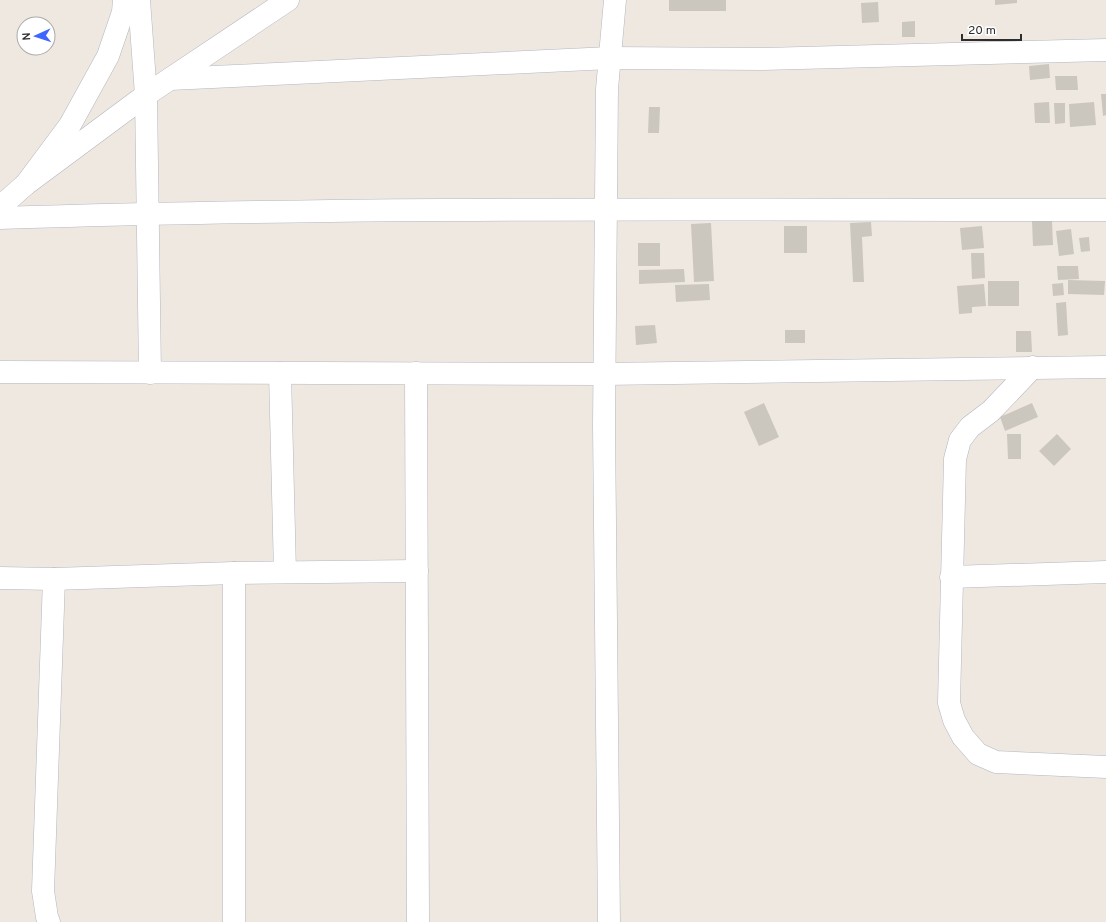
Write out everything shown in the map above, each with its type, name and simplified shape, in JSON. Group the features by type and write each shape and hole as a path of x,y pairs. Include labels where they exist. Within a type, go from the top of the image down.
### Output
{"street":[{"path":"26,184 70,125 108,56 122,12 124,0"},
{"path":"139,0 146,95 150,373"},
{"path":"0,207 26,184 146,95 288,0"},
{"path":"609,922 604,374 607,89 615,0"},
{"path":"170,79 610,58 763,60 1106,50"},
{"path":"0,218 147,213 606,210 1106,210"},
{"path":"1033,367 991,411 970,427 960,440 955,459 949,703 954,720 963,737 978,754 996,762 1106,767"},
{"path":"0,372 604,374 1106,367"},
{"path":"280,373 285,572"},
{"path":"416,373 418,922"},
{"path":"0,578 54,579 234,573 417,571"},
{"path":"951,577 1106,572"},
{"path":"234,573 234,922"},
{"path":"49,922 43,891 54,579"}],"building":[{"path":"669,0 726,0 726,11 669,11"},
{"path":"995,0 1017,0 1017,3 995,5"},
{"path":"878,2 879,22 862,23 861,3"},
{"path":"915,21 915,37 902,37 902,22"},
{"path":"1049,64 1050,78 1030,80 1029,66"},
{"path":"1055,76 1077,76 1078,90 1056,90"},
{"path":"1101,94 1106,94 1106,115 1103,116"},
{"path":"1049,102 1050,123 1035,123 1034,103"},
{"path":"1094,102 1096,125 1070,127 1069,104"},
{"path":"1054,103 1065,103 1065,123 1055,124"},
{"path":"649,107 660,107 659,133 648,133"},
{"path":"1032,221 1052,221 1053,245 1033,246"},
{"path":"871,222 872,236 862,237 864,282 853,282 850,223"},
{"path":"711,223 714,281 694,282 691,224"},
{"path":"784,226 807,226 807,253 784,253"},
{"path":"982,226 984,248 962,250 960,228"},
{"path":"1071,229 1074,254 1059,256 1056,231"},
{"path":"1089,237 1090,251 1081,252 1079,238"},
{"path":"638,243 660,243 660,266 638,266"},
{"path":"971,253 984,253 985,278 972,279"},
{"path":"1057,266 1078,266 1079,279 1058,280"},
{"path":"684,269 685,282 639,284 639,270"},
{"path":"1068,280 1105,281 1104,295 1068,294"},
{"path":"988,281 1019,281 1019,306 988,306"},
{"path":"1063,283 1064,295 1053,296 1052,284"},
{"path":"709,284 710,300 676,302 675,285"},
{"path":"984,284 986,306 972,307 972,313 959,314 957,286"},
{"path":"1066,302 1068,335 1058,336 1056,303"},
{"path":"655,325 657,343 636,345 635,326"},
{"path":"785,330 805,330 805,343 785,343"},
{"path":"1016,331 1031,331 1032,352 1016,352"},
{"path":"764,403 779,437 759,446 744,412"},
{"path":"1032,403 1038,417 1005,431 1000,417"},
{"path":"1007,434 1021,434 1021,459 1008,459"},
{"path":"1057,434 1071,449 1054,466 1039,451"}]}
